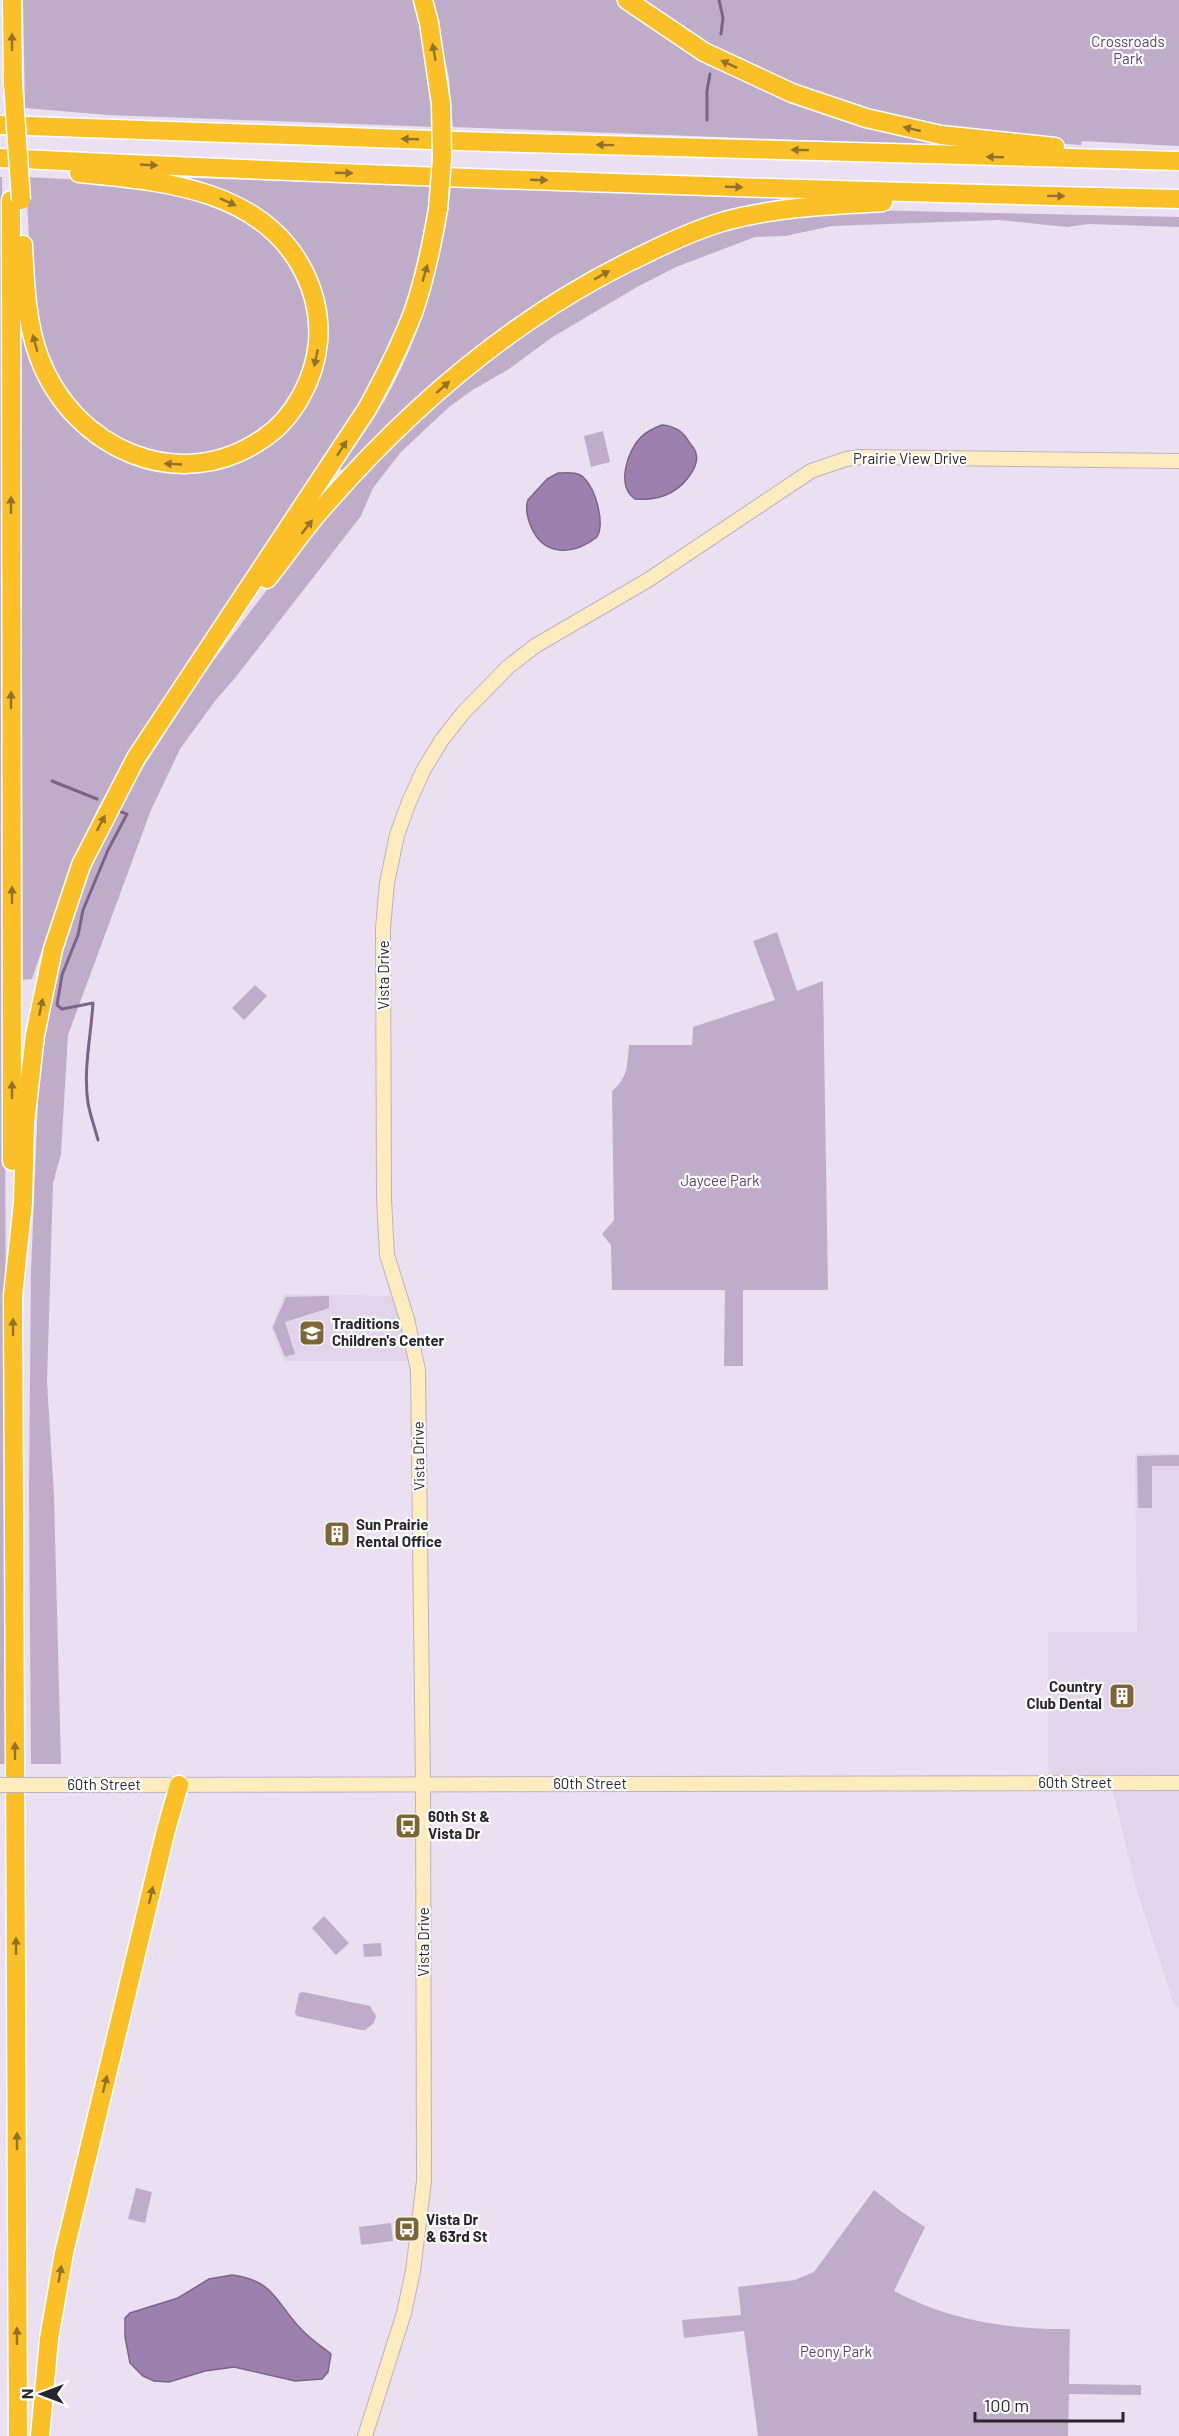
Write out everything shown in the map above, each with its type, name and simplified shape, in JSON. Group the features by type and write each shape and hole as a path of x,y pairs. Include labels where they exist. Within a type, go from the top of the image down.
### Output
{"highway":[{"path":"12,0 16,200 13,1295 18,2436"},
{"path":"13,1295 23,1203 25,1123 35,1035 53,949 81,865 136,758 367,409 388,371 413,311 428,260 438,209 442,159 441,104 429,22 423,0"},
{"path":"627,0 704,52 792,93 866,118 941,135 1179,160"},
{"path":"0,113 128,128"},
{"path":"0,125 488,142 1179,160"},
{"path":"0,158 280,171 1179,199"},
{"path":"16,200 28,314 39,357 51,382 66,404 95,434 134,456 163,463 193,465 216,461 242,452 265,438 294,408 314,365 319,328 316,303 308,279 297,259 271,228 249,212 200,191 143,180 63,171 28,159"},
{"path":"205,654 249,603 324,505 383,442 473,361 538,313 608,271 683,236 725,221 769,211 814,206 998,195"},
{"path":"40,2436 49,2339 64,2253 166,1830 179,1785"}],"street":[{"name":"Prairie View Drive","path":"579,621 648,579 811,471 846,459 860,457 1179,461"},
{"name":"Vista Drive","path":"365,2436 404,2313 413,2271 423,2198 425,2140 418,1370 407,1319 391,1275 387,1255 384,1199 384,928 387,883 397,835 408,802 441,741 463,713 508,667 535,646 579,621"},
{"name":"60th Street","path":"0,1785 1179,1783"}],"shaded area":[{"path":"662,425 675,428 684,435 695,451 697,459 695,466 687,479 668,494 652,499 635,499 626,486 628,459 641,437"},
{"path":"558,473 576,474 585,479 593,491 600,516 597,537 578,548 568,550 550,548 542,543 535,535 527,512 528,500 547,479"},
{"path":"285,1294 398,1296 416,1361 284,1361 271,1328"},
{"path":"1135,1453 1179,1454 1179,2009 1173,2002 1136,1888 1111,1783 1048,1783 1048,1632 1137,1632"},
{"path":"232,2275 246,2278 266,2287 304,2333 331,2354 328,2372 322,2379 295,2381 234,2367 205,2371 169,2382 154,2381 143,2376 130,2363 125,2337 125,2318 130,2313 178,2298 209,2279"}],"green space":[{"path":"23,0 414,0 431,80 434,127 108,115 25,108"},
{"path":"433,0 615,0 680,44 933,140 933,145 453,127 449,79"},
{"name":"Crossroads Park","path":"635,0 1179,0 1179,146 1082,141 1081,145 1054,143 899,121 748,69"},
{"path":"0,177 2,177 3,301 7,1764 0,1764"},
{"path":"26,177 85,180 156,188 217,206 260,229 295,267 312,320 305,374 278,418 222,454 153,455 96,426 60,386 45,352 31,279"},
{"path":"192,178 432,186 424,240 413,289 396,333 361,402 125,759 98,808 67,875 32,979 23,980 21,325 43,381 58,396 135,462 173,473 190,473 223,466 267,445 319,371 299,250 191,182"},
{"path":"451,186 796,199 758,209 592,274 346,474 340,469 385,400 420,323 443,242"},
{"path":"862,210 1179,217 1179,227 1089,224 1067,227 999,220 832,226 785,236 755,237 676,267 637,287 551,338 509,369 471,391 449,407 401,452 373,488 361,516 215,701 180,749 151,810 68,1035 61,1154 53,1183 47,1382 54,1496 61,1764 31,1764 29,1494 31,1271 39,1076 61,957 79,898 109,826 133,783 205,672 300,546 385,449 494,352 607,278 714,232 765,220"},
{"path":"603,431 610,462 591,467 584,436"},
{"name":"Jaycee Park","path":"777,932 797,991 823,981 828,1290 743,1290 743,1366 724,1366 725,1290 612,1290 611,1245 602,1234 614,1220 612,1091 624,1076 629,1045 692,1045 693,1027 775,1000 753,941"},
{"path":"255,985 267,996 244,1020 232,1008"},
{"path":"329,1296 329,1308 285,1322 295,1354 285,1357 273,1327 286,1297"},
{"path":"1179,1455 1179,1466 1152,1466 1152,1508 1138,1508 1137,1456"},
{"path":"324,1916 349,1943 336,1955 312,1928"},
{"path":"381,1943 382,1956 364,1957 363,1944"},
{"path":"299,1993 370,2006 376,2016 374,2023 365,2030 361,2030 297,2016 295,2013"},
{"path":"136,2188 152,2192 145,2223 128,2219"},
{"name":"Peony Park","path":"874,2190 925,2227 894,2291 936,2309 979,2321 1024,2328 1070,2329 1069,2384 1141,2385 1141,2395 1069,2394 1068,2436 758,2436 744,2331 684,2338 682,2320 741,2315 738,2287 795,2280 814,2272"},
{"path":"391,2223 393,2241 361,2245 359,2227"}],"waterway":[{"path":"719,0 723,18 721,34"},
{"path":"707,120 707,91 710,74"},
{"path":"52,781 97,799"},
{"path":"98,1140 87,1091 93,1003 62,1009 57,1005 62,975 78,935 83,910 108,850 127,814 119,811"}],"place":[{"name":"Traditions Children's Center","path":"312,1333"},
{"name":"Sun Prairie Rental Office","path":"337,1534"},
{"name":"Country Club Dental","path":"1122,1696"},
{"name":"60th St & Vista Dr","path":"408,1826"},
{"name":"Vista Dr & 63rd St","path":"407,2229"}]}
